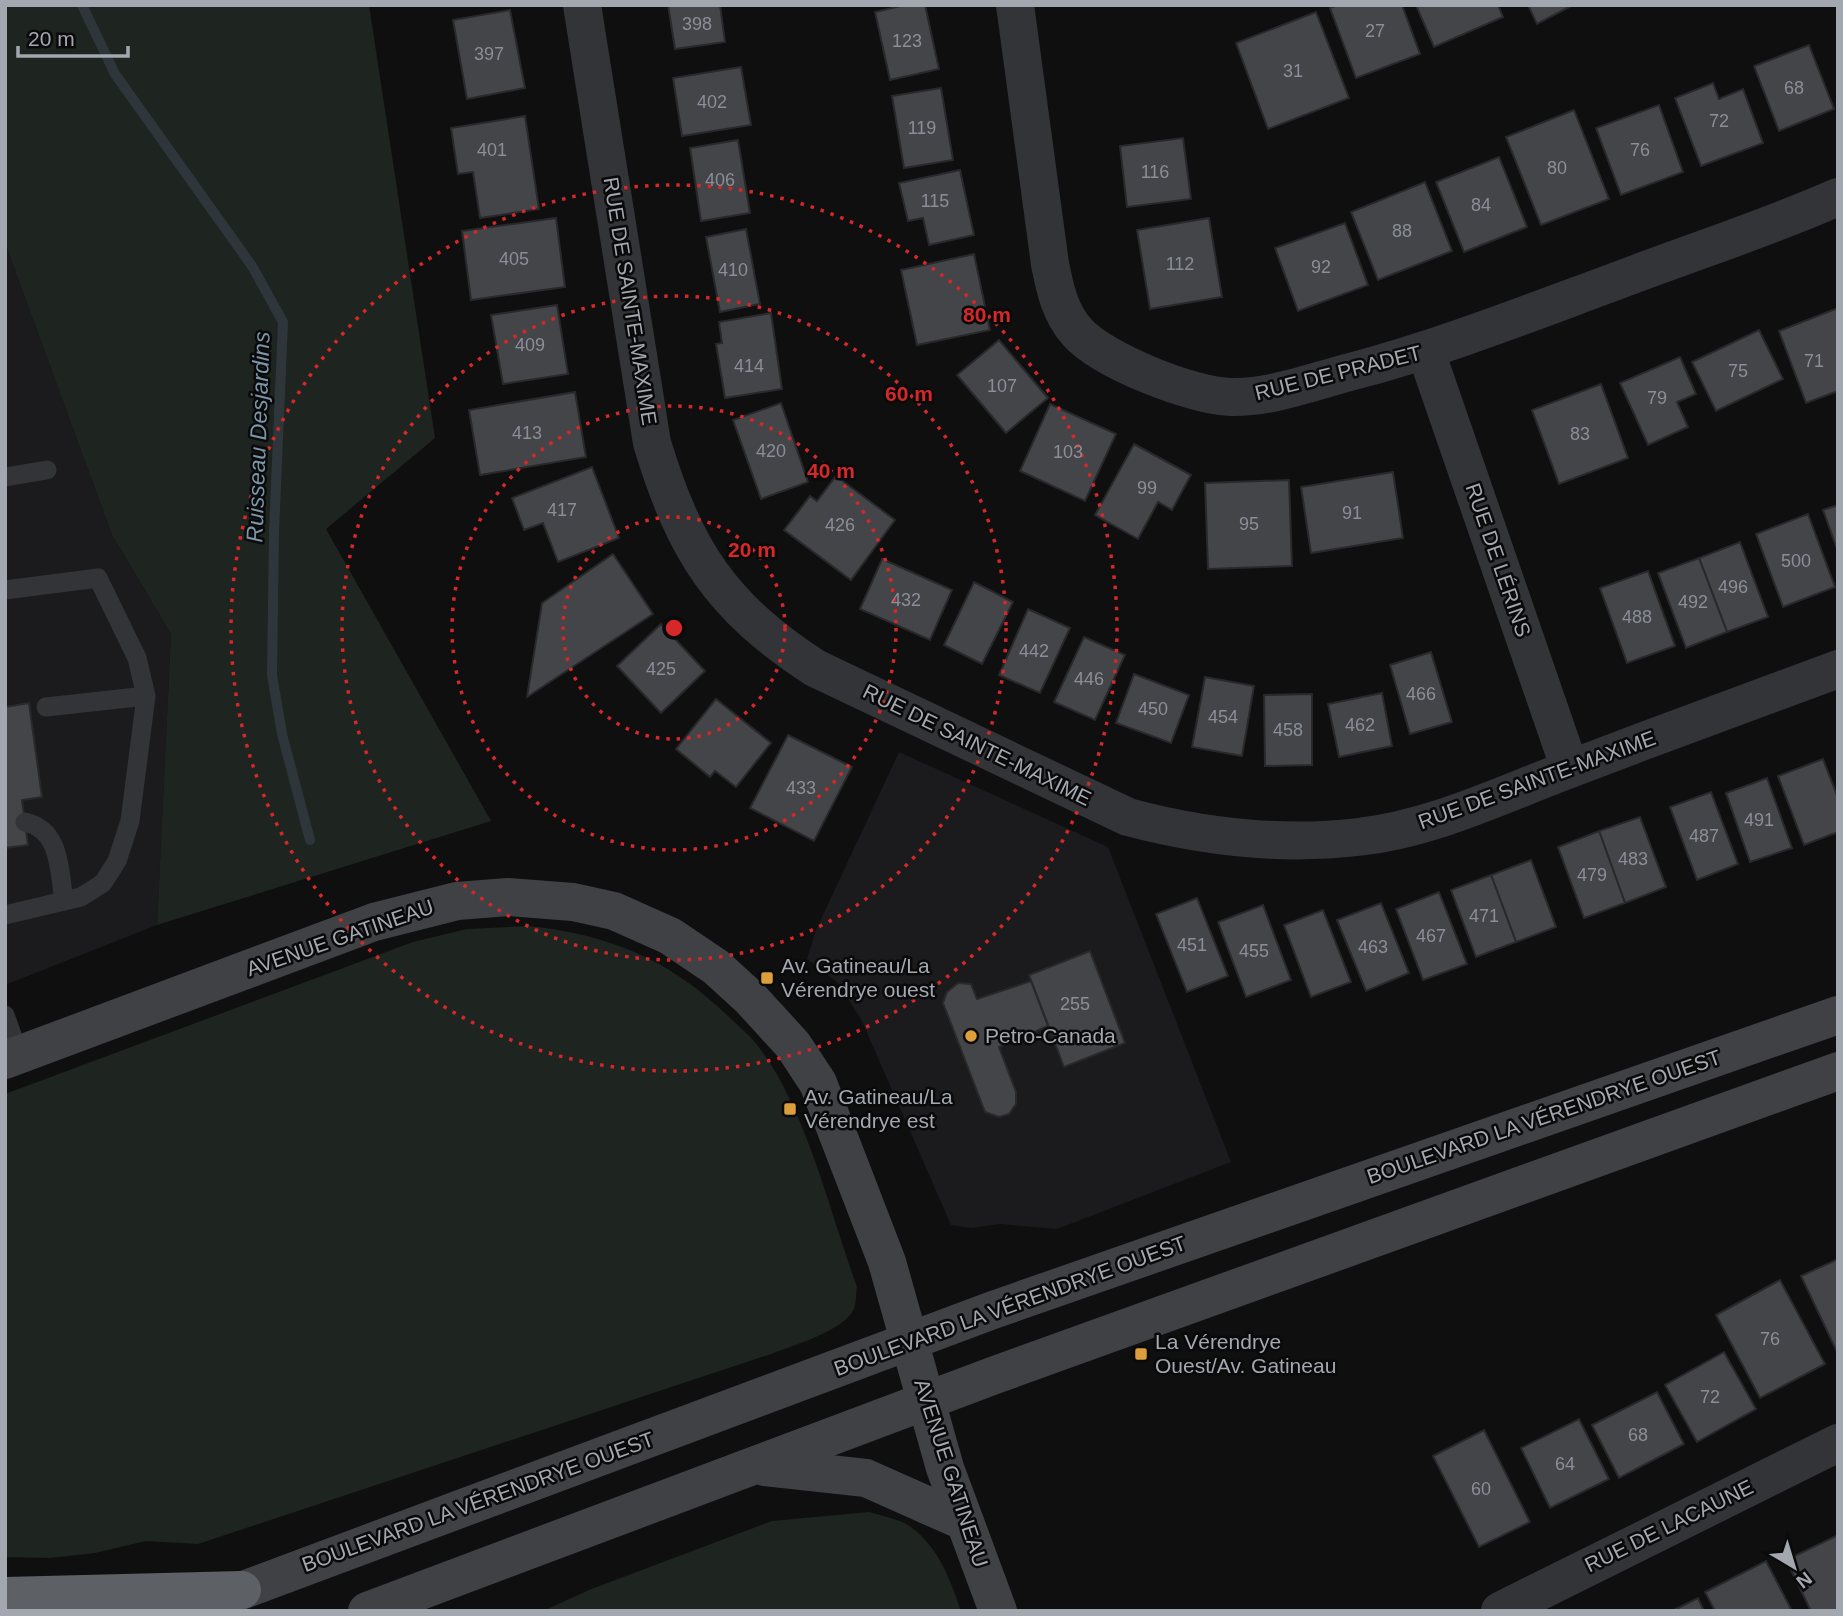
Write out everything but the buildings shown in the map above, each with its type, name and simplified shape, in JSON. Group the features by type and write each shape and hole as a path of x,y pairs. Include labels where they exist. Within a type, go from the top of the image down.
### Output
{"highway":[{"path":"5,1596 242,1590"}],"main road":[{"name":"AVENUE GATINEAU","path":"12,1057 374,922 429,906 483,898 531,897 573,902 614,911 670,936 716,967 750,998 800,1054 818,1083 838,1129 887,1262 945,1468 998,1611"},
{"name":"BOULEVARD LA VÉRENDRYE OUEST","path":"187,1611 1210,1233 1838,1015"},
{"path":"367,1611 926,1401 1838,1072"},
{"path":"752,1466 866,1478 965,1522"}],"street":[{"name":"RUE DE SAINTE-MAXIME","path":"582,5 652,443 667,491 702,562 725,596 783,647 814,668 1115,811 1200,833 1272,840 1360,837 1448,816 1838,669"},
{"name":"RUE DE PRADET","path":"1019,6 1050,264 1056,294 1078,333 1097,348 1165,383 1196,393 1231,397 1270,393 1426,352 1838,197"},
{"name":"RUE DE LÉRINS","path":"1426,352 1570,769"},
{"name":"RUE DE LACAUNE","path":"1500,1611 1838,1443"}],"lane":[{"path":"5,477 47,470"},
{"path":"5,590 99,578 137,658 146,696 130,821 117,861 103,883 81,897 5,915"},
{"path":"46,707 146,696"},
{"path":"24,822 39,825 50,837 57,855 64,901"},
{"path":"5,1015 12,1057"}],"shaded area":[{"path":"5,5 369,5 435,438 326,529 491,821 157,925 171,634 112,535 5,243"},
{"path":"5,243 112,535 171,634 157,925 5,985"},
{"path":"899,752 1108,847 1231,1162 1057,1229 1000,1224 971,1228 951,1225 861,1019 837,982 807,959 816,930"},
{"path":"529,926 586,936 637,953 683,979 706,996 755,1042 790,1099 815,1162 857,1287 855,1307 848,1317 816,1337 771,1354 198,1544 146,1541 95,1553 50,1558 5,1557 5,1094 413,942 467,929"},
{"path":"869,1512 902,1522 921,1535 942,1565 961,1611 543,1611 589,1590 772,1521"}],"waterway":[{"name":"Ruisseau Desjardins","path":"82,5 115,74 252,266 283,322 274,532 272,675 282,734 310,840"}],"place":[{"name":"Av. Gatineau/La Vérendrye ouest","path":"767,978"},
{"name":"Petro-Canada","path":"971,1036"},
{"name":"Av. Gatineau/La Vérendrye est","path":"790,1109"},
{"name":"La Vérendrye Ouest/Av. Gatineau","path":"1141,1354"}]}
